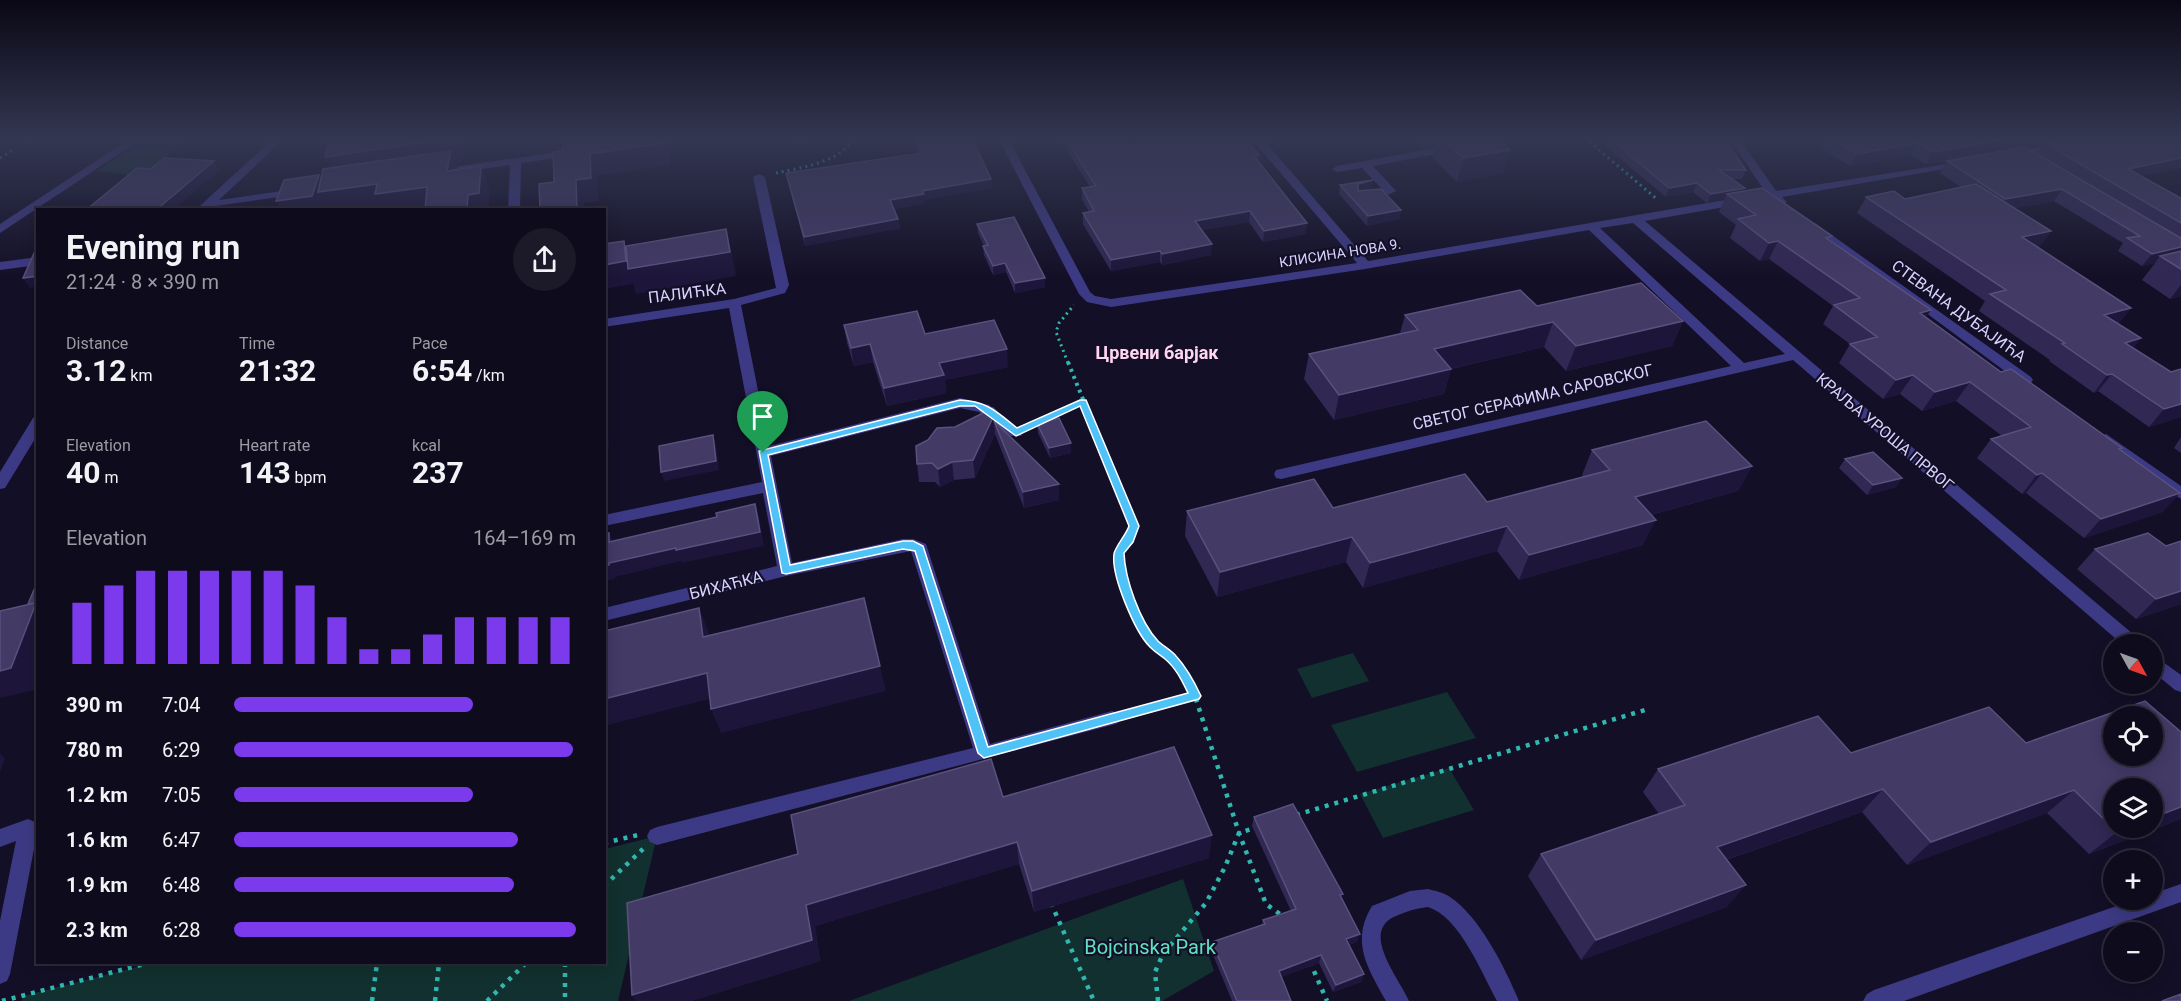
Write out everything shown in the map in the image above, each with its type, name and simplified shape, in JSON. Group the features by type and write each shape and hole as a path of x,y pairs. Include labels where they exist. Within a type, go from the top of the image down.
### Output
{"street":[{"path":"0,230 68,185"},
{"path":"205,208 230,185"},
{"path":"514,208 515,185"},
{"path":"734,303 773,294 781,290 783,285 761,185"},
{"name":"КЛИСИНА НОВА 9.","path":"1028,185 1085,294 1091,299 1111,303 1365,265 1838,185"},
{"path":"1296,185 1365,265"},
{"path":"1362,196 1390,191 1384,185"},
{"name":"СТЕВАНА ДУБАЈИЋА","path":"1766,185 1774,196 2036,388"},
{"path":"205,208 302,192"},
{"name":"КРАЉА УРОША ПРВОГ","path":"1636,219 2121,634"},
{"path":"1591,226 1742,368"},
{"path":"0,266 36,261"},
{"name":"ПАЛИЋКА","path":"606,323 734,303 786,570"},
{"name":"СВЕТОГ СЕРАФИМА САРОВСКОГ","path":"1281,474 1794,356"},
{"path":"763,453 960,403 976,403 1016,432"},
{"path":"0,484 36,424"},
{"path":"2094,430 2181,494"},
{"path":"606,521 770,486"},
{"name":"БИХАЋКА","path":"606,615 786,570 903,545 913,545 920,548 984,753"},
{"path":"2163,669 2181,685"},
{"path":"657,836 1112,718"},
{"path":"0,837 33,826"},
{"path":"0,975 33,826"},
{"path":"1874,1001 2181,893"},
{"path":"1398,1001 1370,946 1370,930 1379,913 1425,897 1436,899 1449,906 1465,926 1508,1001"}],"path":[{"path":"1640,185 1674,213"},
{"path":"1067,314 1056,332 1134,526 1130,539 1119,553 1120,571 1142,628 1155,645 1171,657 1184,674 1195,696 1239,832 1266,904 1289,921"},
{"path":"1016,432 1083,402"},
{"path":"1112,718 1195,696"},
{"path":"1284,819 1645,710"},
{"path":"1239,832 1262,826"},
{"path":"1158,1001 1155,972 1163,954 1206,903 1225,867 1239,832"},
{"path":"606,843 637,835 657,836"},
{"path":"606,884 657,836"},
{"path":"1046,893 1094,1001"},
{"path":"1304,951 1327,1001"},
{"path":"2,1001 144,964"},
{"path":"372,1001 377,964"},
{"path":"435,1001 439,964"},
{"path":"487,1001 525,964"},
{"path":"565,964 565,1001"}],"green space":[{"path":"1353,653 1369,681 1312,698 1297,669"},
{"path":"1447,692 1476,738 1357,772 1331,725"},
{"path":"1449,768 1474,810 1383,838 1360,794"},
{"path":"657,836 618,1001 22,1001 23,996 148,964 606,964 606,849"},
{"name":"Bojcinska Park","path":"1183,879 1214,971 1162,1001 849,1001"}],"building":[{"path":"117,185 186,185 158,208 88,208"},
{"path":"282,185 316,185 312,196 276,201"},
{"path":"320,185 372,185 318,192"},
{"path":"377,185 480,185 479,193 468,195 467,208 425,208 427,187 375,194"},
{"path":"539,185 576,185 577,208 540,208"},
{"path":"789,185 958,185 890,200 898,219 804,237"},
{"path":"1277,185 1307,223 1264,231 1250,211 1195,221 1212,244 1162,254 1160,251 1111,260 1083,213 1094,211 1082,188"},
{"path":"1340,185 1358,185 1358,191 1381,189 1401,210 1368,216"},
{"path":"1665,185 1687,185 1669,188"},
{"path":"1699,185 1740,185 1745,188 1711,194"},
{"path":"1977,185 2051,231 2022,237 2131,308 2104,315 2141,338 2125,343 2171,372 2181,369 2181,404 2164,409 2112,374 2107,375 2062,344 2065,343 1990,294 2006,290 1866,197 1894,191 1905,199"},
{"path":"1983,185 2090,185 2181,238 2181,247 2152,254 2127,238 2140,236 2062,189 2005,199"},
{"path":"2115,185 2157,185 2181,198 2181,223"},
{"path":"1762,188 1832,236 1826,238 1931,310 1920,313 2001,372 2011,369 2122,448 2119,449 2180,493 2101,519 2042,473 2037,475 1991,439 2031,427 1970,382 1935,392 1913,375 1896,380 1850,344 1877,337 1834,305 1860,298 1778,241 1769,243 1738,219 1756,215 1727,194"},
{"path":"1014,217 1045,278 1015,283 1005,263 993,266 983,246 988,245 977,224"},
{"path":"726,229 730,252 628,269 626,246"},
{"path":"624,241 626,261 606,265 606,244"},
{"path":"35,251 36,276 23,278"},
{"path":"2181,251 2181,269 2160,256"},
{"path":"1641,283 1683,321 1576,346 1553,322 1434,349 1451,369 1339,395 1309,354 1418,330 1405,315 1520,290 1537,306"},
{"path":"917,311 925,334 994,320 1007,349 939,363 944,375 884,388 870,344 851,348 844,325"},
{"path":"993,408 996,411 973,460 952,462 938,469 932,463 917,464 916,446 928,440 937,428 955,427"},
{"path":"1059,418 1071,443 1049,448 1037,423"},
{"path":"994,421 1059,484 1023,492"},
{"path":"1706,421 1752,466 1635,497 1656,520 1529,555 1507,526 1370,563 1352,537 1220,572 1187,511 1314,479 1333,508 1465,474 1487,502 1610,470 1592,450"},
{"path":"713,435 716,461 661,472 659,446"},
{"path":"1873,452 1902,478 1873,485 1845,459"},
{"path":"755,504 760,532 676,550 676,548 606,566 606,533 609,533 609,542 717,517 716,513"},
{"path":"2148,533 2166,546 2181,541 2181,591 2156,599 2095,549"},
{"path":"36,585 36,603 11,668 0,671 0,611 35,603 28,604"},
{"path":"864,598 880,666 711,709 707,673 606,698 606,631 699,608 703,637"},
{"path":"2145,701 2151,706 2131,706"},
{"path":"1989,707 2026,743 2103,716 2103,766 2163,766 2163,716 2181,732 2181,807 2163,814 2163,778 2103,778 2103,818 2074,790 1931,842 1883,789 1717,847 1746,885 1596,940 1541,854 1685,805 1658,769 1818,716 1851,753"},
{"path":"1174,747 1212,835 1032,891 1017,842 806,905 812,940 632,995 627,903 798,854 791,815 991,759 1003,797"},
{"path":"1293,804 1343,894 1340,895 1360,934 1346,939 1364,974 1336,985 1321,955 1279,971 1291,1001 1237,1001 1212,942 1265,924 1263,920 1296,909 1254,817"},
{"path":"2181,994 2181,1001 2162,1001"}],"district":[{"name":"Црвени барјак","path":"1157,352"}],"route":[{"path":"1083,402 1134,526 1130,539 1119,553 1120,571 1142,628 1155,645 1171,657 1184,674 1195,696 984,753 920,548 903,545 786,570 763,453 960,403 976,403 1016,432 1083,402"}]}
